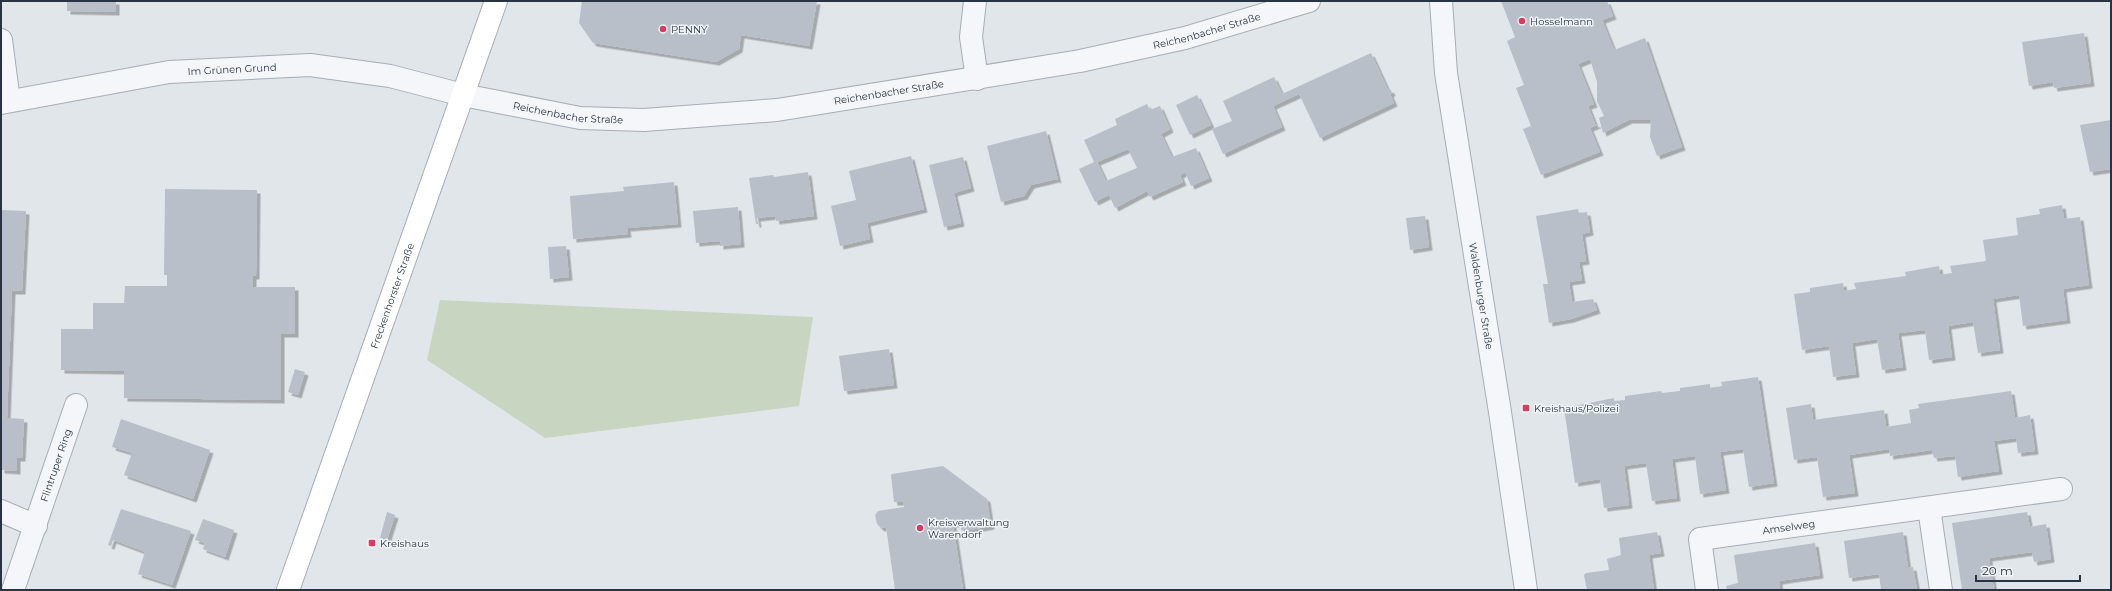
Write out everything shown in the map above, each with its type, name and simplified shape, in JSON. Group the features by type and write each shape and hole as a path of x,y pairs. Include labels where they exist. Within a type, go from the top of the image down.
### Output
{"main road":[{"name":"Freckenhorster Straße","path":"288,590 496,1"}],"street":[{"path":"975,1 971,37 977,79"},
{"name":"Reichenbacher Straße","path":"463,95 580,118 644,120 777,110 977,79 1080,61 1185,38 1309,1"},
{"name":"Waldenburger Straße","path":"1440,1 1446,73 1506,446 1526,590"},
{"path":"1,40 5,102"},
{"name":"Im Grünen Grund","path":"5,102 169,72 310,65 390,76 463,95"},
{"name":"Flintruper Ring","path":"13,590 76,405"},
{"name":"Amselweg","path":"1707,590 1700,539 2061,489"},
{"path":"1929,508 1940,590"},
{"path":"1,511 36,526"}],"green space":[{"path":"440,300 813,317 799,406 545,438 427,360"}],"building":[{"path":"67,1 116,1 116,12 67,11"},
{"name":"PENNY","path":"582,1 817,1 809,46 741,35 739,49 716,62 593,43 579,23"},
{"path":"1501,1 1607,1 1613,16 1602,20 1614,50 1645,38 1682,147 1657,156 1650,137 1651,120 1629,120 1603,133 1599,118 1604,116 1597,101 1597,82 1590,59 1578,64 1594,104 1588,106 1595,124 1599,124 1590,128 1600,152 1541,175 1523,129 1531,126 1516,88 1524,85 1507,41 1515,37"},
{"path":"2084,33 2091,83 2054,88 2053,82 2029,86 2022,42"},
{"path":"1371,53 1388,90 1390,89 1392,92 1390,94 1394,103 1320,138 1299,94 1273,106 1282,127 1223,154 1212,129 1232,121 1223,101 1274,77 1282,94"},
{"path":"1197,95 1211,125 1190,135 1176,105"},
{"path":"1147,104 1150,110 1160,106 1170,129 1161,134 1172,157 1196,148 1209,178 1191,186 1185,172 1180,175 1183,182 1150,197 1147,191 1115,208 1109,195 1095,202 1079,169 1094,162 1084,140 1117,125 1115,119","holes":["1128,149 1137,168 1106,181 1097,162"]},
{"path":"2111,120 2111,169 2090,172 2080,125"},
{"path":"1046,131 1058,180 1056,179 1031,185 1024,196 1001,202 987,146"},
{"path":"911,156 924,209 867,223 870,239 840,246 831,206 856,200 849,171"},
{"path":"963,157 971,188 954,193 961,223 944,227 929,165"},
{"path":"808,172 814,216 776,221 775,216 757,218 758,224 756,224 749,178 773,175 774,177"},
{"path":"674,182 678,224 627,228 628,234 573,239 570,196 624,191 623,187"},
{"path":"165,189 257,190 256,276 253,276 253,287 295,287 295,334 281,334 281,400 124,398 124,371 61,370 61,329 93,329 93,303 124,303 125,286 167,286 167,275 164,275"},
{"path":"2062,205 2064,219 2080,217 2089,285 2063,289 2067,320 2023,326 2019,295 1993,299 2000,350 1978,353 1973,322 1948,326 1952,357 1929,360 1925,330 1898,333 1903,367 1882,370 1877,339 1852,343 1856,374 1833,377 1829,346 1802,350 1794,294 1810,292 1810,288 1843,283 1844,291 1856,289 1854,283 1906,276 1905,272 1939,266 1940,275 1952,273 1950,266 1986,261 1983,240 2018,235 2016,218 2040,214 2039,209"},
{"path":"738,207 741,244 720,246 720,241 696,243 693,211"},
{"path":"1578,209 1579,213 1587,212 1590,232 1582,234 1586,261 1579,262 1582,280 1569,282 1572,302 1593,299 1597,310 1571,319 1549,323 1543,284 1548,284 1536,216"},
{"path":"1,210 26,211 22,291 12,291 7,418 24,419 22,458 17,458 17,471 1,470"},
{"path":"1425,216 1429,247 1410,250 1406,218"},
{"path":"566,246 569,277 550,279 548,247"},
{"path":"889,349 894,385 844,391 839,356"},
{"path":"295,369 305,372 298,395 288,392"},
{"path":"1758,377 1774,483 1749,487 1743,449 1720,452 1726,490 1700,494 1695,456 1672,459 1677,498 1652,501 1646,463 1624,466 1629,505 1604,508 1600,479 1575,483 1564,408 1614,398 1614,401 1625,400 1625,396 1661,391 1662,393 1680,391 1680,388 1710,384 1710,388 1722,386 1721,382"},
{"path":"2011,391 2015,418 2030,415 2035,451 2018,453 2016,438 1994,441 1999,471 1958,477 1955,456 1934,458 1932,450 1890,456 1889,449 1849,455 1855,493 1823,497 1817,457 1794,460 1786,408 1811,404 1813,420 1884,410 1886,427 1911,423 1909,410 1919,408 1918,404"},
{"path":"121,419 210,450 193,499 124,475 132,453 112,447"},
{"name":"Kreisverwaltung Warendorf","path":"943,466 987,499 991,526 964,531 961,530 961,523 953,524 963,590 895,590 886,527 881,528 877,524 875,515 878,511 904,507 903,502 894,502 892,474"},
{"path":"121,509 191,531 172,585 138,574 145,552 113,540 111,546 108,545"},
{"path":"387,512 395,515 387,540 380,538"},
{"path":"2027,512 2030,527 2046,524 2051,559 2034,562 2032,552 1989,558 1994,590 1962,590 1952,523"},
{"path":"203,519 234,530 225,557 203,549 205,543 195,540"},
{"path":"1657,532 1661,553 1649,555 1654,590 1587,590 1584,575 1586,573 1609,570 1607,559 1621,555 1619,538"},
{"path":"1903,532 1908,568 1913,567 1917,590 1881,590 1879,574 1849,578 1844,541"},
{"path":"1815,543 1820,575 1779,581 1780,590 1727,590 1726,586 1738,583 1734,555"}],"place":[{"name":"Hosselmann","path":"1522,21"},
{"name":"PENNY","path":"663,29"},
{"name":"Kreishaus/Polizei","path":"1526,408"},
{"name":"Kreisverwaltung Warendorf","path":"920,528"},
{"name":"Kreishaus","path":"372,543"}]}
